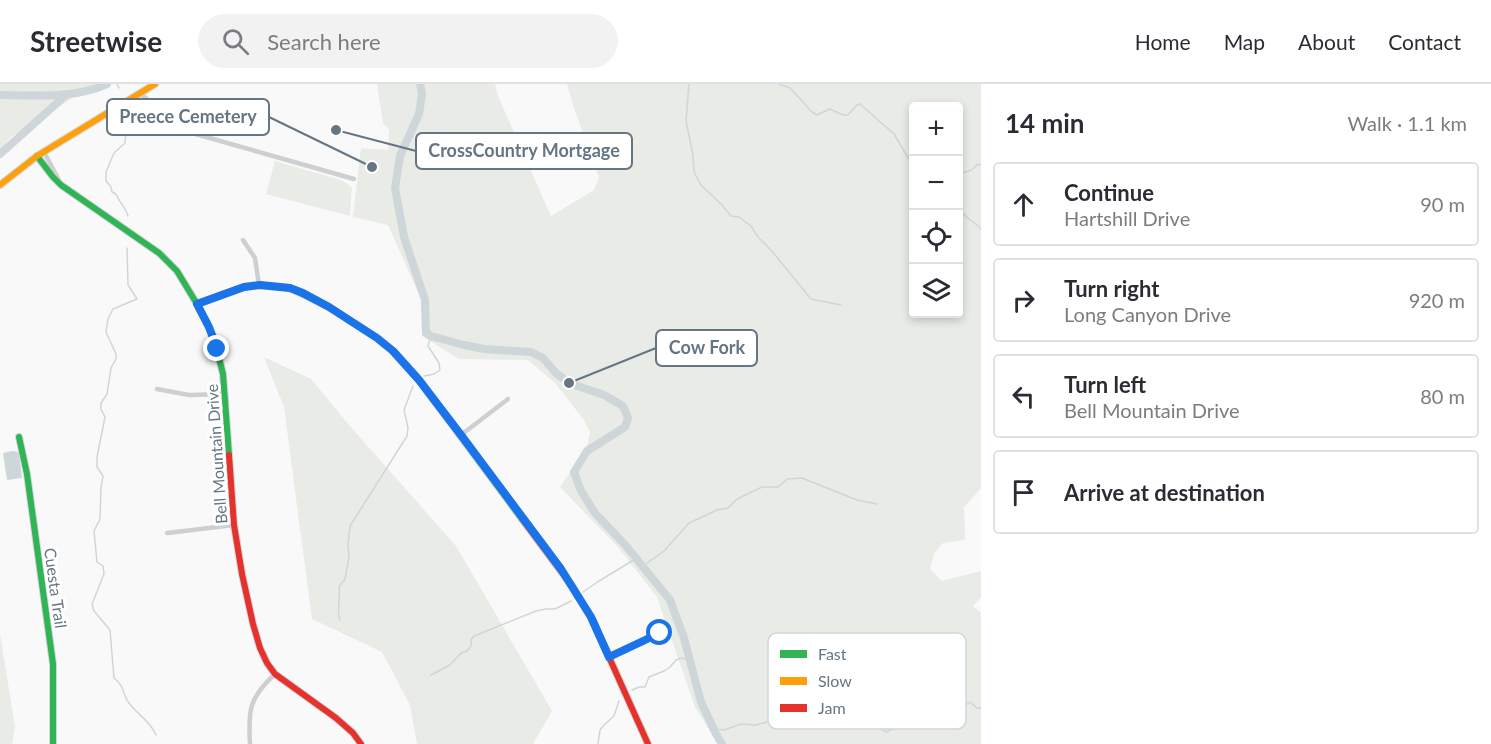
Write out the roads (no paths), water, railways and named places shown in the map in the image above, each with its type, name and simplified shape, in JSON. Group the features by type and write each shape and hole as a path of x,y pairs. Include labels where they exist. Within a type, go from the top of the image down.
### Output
{"street":[{"path":"0,185 40,154 155,84"},
{"path":"140,93 192,132 354,179"},
{"name":"Bell Mountain Drive","path":"40,154 53,177 61,185 159,253 177,271 197,304 209,327 223,374 234,525 242,574 260,648 274,674 336,718 353,733 361,744"},
{"path":"243,240 255,258 260,285"},
{"path":"197,304 231,291 260,285 290,288 329,307 393,351 412,371 461,435 572,586 591,617 648,744"},
{"path":"157,388 189,395 225,394"},
{"path":"461,435 508,399"},
{"name":"Cuesta Trail","path":"19,437 27,474 53,664 53,744"},
{"path":"167,533 234,525"},
{"path":"609,657 660,633"},
{"path":"250,744 249,722 252,702 257,692 274,674"}],"waterway":[{"path":"0,95 68,94 107,84"},
{"path":"117,84 119,88"},
{"path":"420,84 422,94 419,114 400,156 395,188 404,237 425,300 426,333 484,349 531,352 543,358 556,373 569,383 604,395 623,406 628,418 625,427 587,451 574,472 581,491 595,513 626,546 670,600 684,638 701,702 722,744"},
{"path":"689,84 686,121 694,172 701,185 731,216 739,217 751,226 811,299 841,305"},
{"path":"779,84 790,88 817,115 830,109 848,115 860,104 894,134 909,160"},
{"path":"0,154 66,95"},
{"path":"128,216 106,181 106,172 114,153 125,143 126,131 133,126 132,111"},
{"path":"963,172 972,170 978,164 981,165"},
{"path":"960,210 981,229"},
{"path":"127,248 128,285 137,299 113,309 108,319 106,332 116,359 111,368 107,394 101,403 105,417 97,467 103,476 100,519 94,531 97,562 103,566 104,574 92,604 94,611 110,630 114,678 121,685 129,703 150,724 156,735"},
{"path":"424,376 440,370 439,363 428,346 431,336"},
{"path":"340,620 339,587 345,579 349,557 350,526 407,436 408,428 404,410 413,386"},
{"path":"643,566 664,551 689,523 717,510 728,508 737,499 762,487 778,487 787,479 802,478 857,500 877,504"},
{"path":"583,592 637,558"},
{"path":"431,675 450,665 461,653 467,651 474,636 536,611 555,609 571,601"},
{"path":"632,690 645,687 649,677 664,671 676,660 690,658"},
{"path":"598,744 600,730 614,716 619,701"},
{"path":"966,705 970,702 977,708 981,708"},
{"path":"714,729 724,730 741,724 756,725 768,722"},
{"path":"881,729 886,732 892,729"}],"place":[{"name":"CrossCountry Mortgage","path":"336,130"},
{"name":"Preece Cemetery","path":"372,167"},
{"name":"Cow Fork","path":"569,383"}]}
